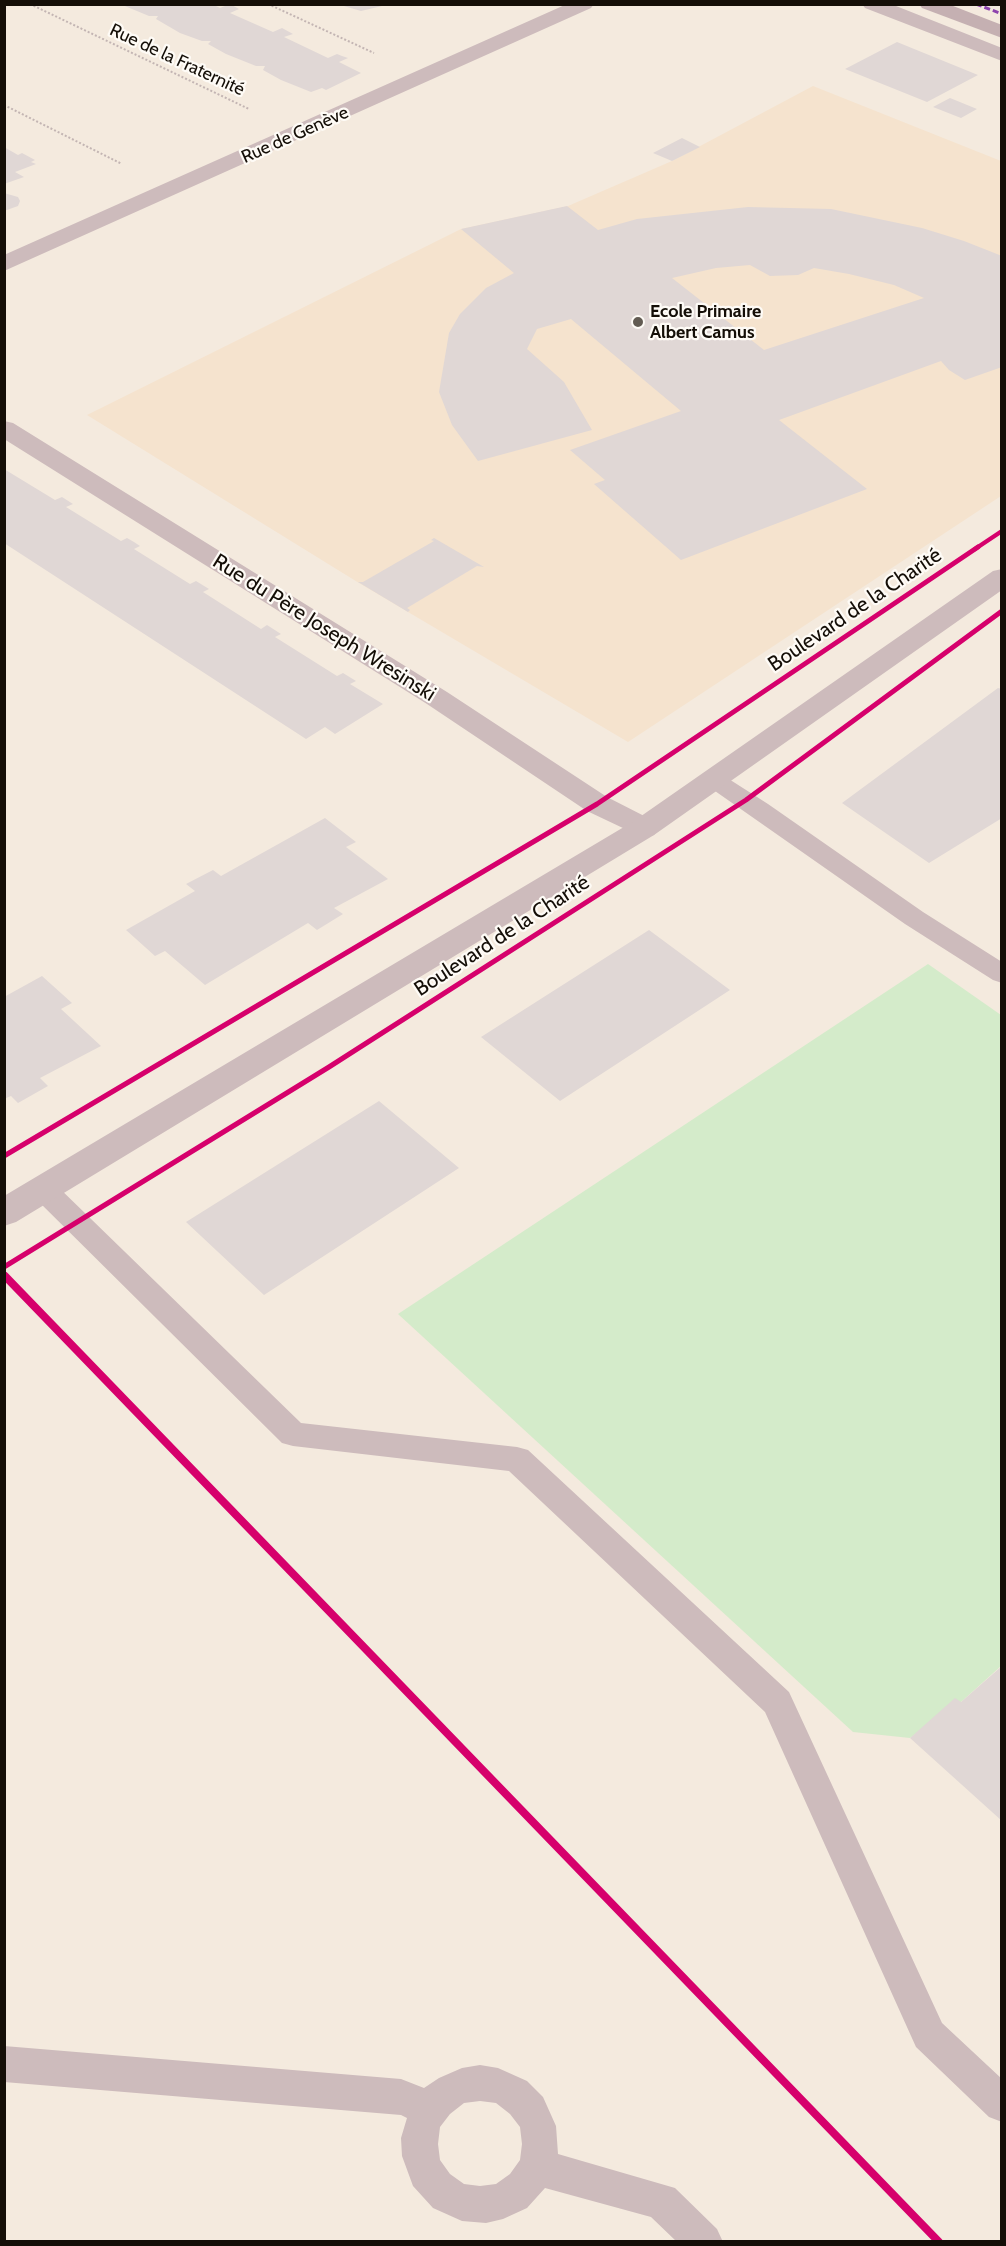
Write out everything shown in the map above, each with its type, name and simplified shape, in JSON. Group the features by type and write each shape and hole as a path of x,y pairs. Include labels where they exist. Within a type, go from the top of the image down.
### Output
{"main road":[{"path":"929,4 1002,32"}],"street":[{"name":"Rue de Genève","path":"4,264 584,4"},
{"path":"872,4 1002,55"},
{"name":"Rue du Père Joseph Wresinski","path":"4,428 437,698 597,804 644,828"},
{"name":"Boulevard de la Charité","path":"4,1213 644,828 1002,577"}],"lane":[{"path":"713,779 760,809 914,918 1002,974"},
{"path":"44,1190 292,1434 517,1459 777,1702 929,2035 1002,2104"},
{"path":"4,2064 401,2097 430,2109"},
{"path":"477,2082 496,2085 515,2093 530,2108 539,2127 542,2148 536,2167 525,2186 509,2197 490,2204 470,2204 452,2198 436,2187 425,2170 420,2152 420,2133 430,2109 439,2098 456,2088 477,2082"},
{"path":"536,2167 662,2201 704,2241"}],"path":[{"path":"268,4 380,56"},
{"path":"4,105 126,167"}],"shaded area":[{"name":"Ecole Primaire Albert Camus","path":"813,86 1001,161 1001,496 628,742 359,583 87,415 461,229 568,206 672,161"}],"green space":[{"path":"928,964 1001,1015 1001,1666 961,1702 910,1738 853,1732 398,1314"}],"building":[{"path":"120,4 212,4 220,8 230,4 239,9 230,13 273,32 282,28 293,34 284,37 328,58 337,54 348,58 339,62 361,73 326,90 322,88 311,92 263,70 265,66 256,66 226,54 208,44 211,41 202,41 180,33 156,19 158,16 149,16"},
{"path":"337,4 382,4 382,6 361,11"},
{"path":"897,42 978,75 927,102 845,69"},
{"path":"950,98 977,109 961,118 933,107"},
{"path":"682,138 700,147 672,161 653,153"},
{"path":"4,147 18,155 22,153 35,160 31,162 36,164 15,172 24,177 4,184"},
{"path":"4,193 18,197 20,201 18,206 4,211"},
{"path":"567,206 598,230 637,219 748,207 831,209 922,228 1002,256 1002,367 965,380 949,370 941,361 779,420 867,489 681,560 594,484 605,480 570,450 681,411 571,319 537,329 527,349 564,382 592,430 478,461 452,425 439,392 449,333 460,314 486,288 514,273 461,229","holes":["750,265 770,276 798,275 814,268 894,285 924,298 764,350 672,278 716,268"]},
{"path":"4,469 55,500 62,497 73,504 66,507 121,541 127,538 134,542 140,546 134,549 190,584 196,581 209,589 203,592 261,629 267,625 281,634 275,637 337,676 343,673 356,681 350,684 383,704 335,734 325,727 306,739 4,543"},
{"path":"434,538 484,567 477,566 407,608 410,610 408,612 358,582 363,582 434,541 431,540"},
{"path":"998,688 1002,689 1002,818 929,863 842,803"},
{"path":"325,818 356,842 346,847 388,879 334,908 343,914 317,930 308,923 205,985 165,951 155,956 126,930 195,891 186,884 213,870 221,876"},
{"path":"649,930 730,990 560,1101 481,1037"},
{"path":"42,976 72,1003 61,1009 101,1046 40,1078 48,1086 18,1103 11,1096 4,1099 4,997"},
{"path":"379,1101 459,1168 264,1295 186,1222"},
{"path":"1002,1666 1002,1821 910,1738 955,1698 961,1702"}],"marked path":[{"path":"976,4 1002,14"}],"cycle path":[{"path":"4,1156 597,804 1002,531"},
{"path":"4,1267 329,1067 746,800 1002,611"},
{"path":"4,1275 939,2242"}],"place":[{"name":"Ecole Primaire Albert Camus","path":"638,322"}]}
